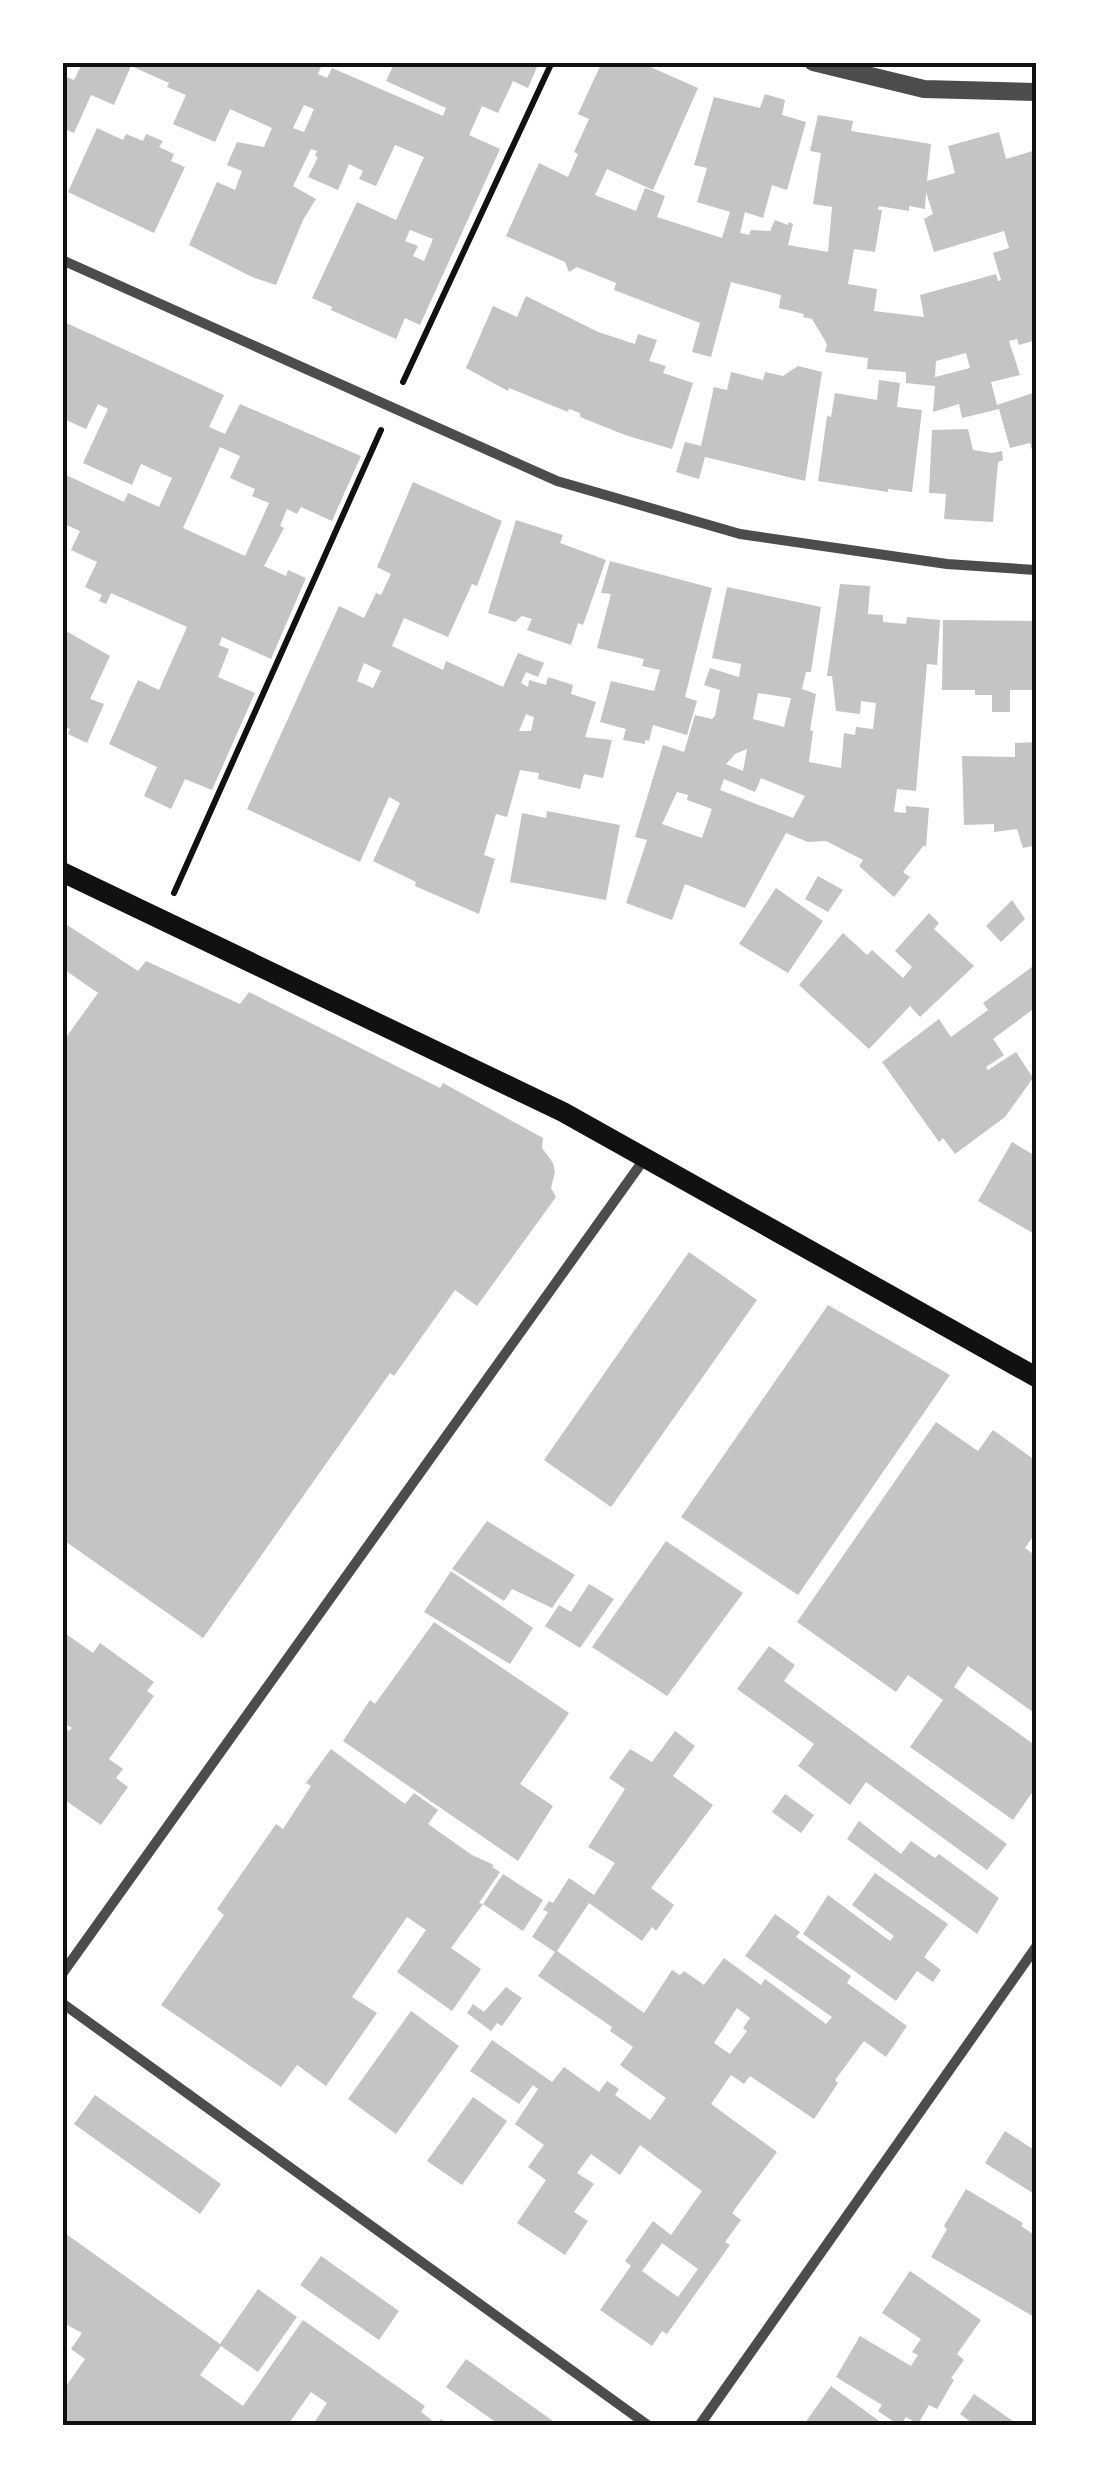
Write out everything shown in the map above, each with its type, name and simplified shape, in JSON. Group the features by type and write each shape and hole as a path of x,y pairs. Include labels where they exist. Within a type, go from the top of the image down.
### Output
{"main road":[{"path":"62,872 563,1112 1036,1377"}],"street":[{"path":"813,62 924,89 1036,92"},
{"path":"62,260 557,481 740,534 947,564 1036,570"},
{"path":"62,1974 644,1158"},
{"path":"699,2426 1036,1947"},
{"path":"62,2003 649,2426"}],"path":[{"path":"163,918 552,62"}],"building":[{"path":"83,62 103,67 105,62 323,62 318,74 327,78 332,68 443,116 446,108 386,81 395,62 539,62 528,88 513,81 498,113 482,106 469,135 500,149 420,325 405,318 396,339 312,298 357,202 396,220 424,157 395,145 376,186 359,179 363,171 349,164 338,190 308,177 318,157 317,151 311,149 293,186 316,199 276,285 189,245 217,182 235,190 242,171 227,165 237,142 264,147 272,128 230,109 215,142 173,124 186,95 131,66 114,105 91,95 74,133 62,128 62,75 74,80","holes":["304,105 314,109 304,132 293,128","410,230 433,239 424,261 413,256 418,246 405,241"]},
{"path":"602,62 639,62 698,88 653,190 607,169 595,195 636,211 645,188 665,196 657,217 722,238 730,212 697,202 707,168 694,165 714,97 760,108 765,94 785,100 782,115 806,122 787,190 772,185 763,218 745,212 740,233 770,231 775,220 788,225 789,222 793,224 788,245 828,252 832,207 813,204 821,153 810,151 818,115 853,121 851,131 931,144 927,181 955,173 948,146 999,132 1006,159 1036,150 1036,340 1019,345 1017,339 1009,341 1020,375 991,382 997,405 1036,392 1036,463 1030,443 1010,448 999,409 962,418 959,404 933,412 935,386 906,383 906,372 867,369 868,358 825,352 827,344 812,319 779,308 781,295 731,282 711,357 692,352 700,323 614,290 616,283 577,267 569,272 565,262 506,236 539,163 568,177 589,119 578,114","holes":["926,192 933,214 924,219 934,252 1004,231 1009,248 993,253 1001,280 996,274 920,295 924,317 874,311 877,289 848,284 854,249 875,252 882,210 878,210 879,206 909,211 909,206 925,209","966,353 970,368 935,377 936,361"]},
{"path":"97,128 123,140 126,134 143,141 146,134 163,141 159,147 174,154 171,161 185,167 154,233 68,192"},
{"path":"526,296 598,332 635,344 638,334 657,340 649,361 666,366 663,373 693,383 672,449 625,435 569,409 568,412 509,388 508,391 466,368 493,306 517,317"},
{"path":"62,321 224,395 209,427 225,434 240,404 361,456 332,521 301,507 297,514 287,509 280,526 284,528 264,566 286,576 288,570 306,578 271,659 222,637 219,645 229,649 218,677 255,693 212,790 185,779 171,809 144,796 157,767 109,744 138,680 159,690 187,627 111,593 106,604 99,601 102,595 85,587 97,562 71,550 80,531 62,523 62,483 66,475 124,502 128,493 159,507 172,478 141,464 132,485 83,463 108,409 98,404 86,429 62,414","holes":["220,447 240,456 230,478 255,489 252,496 269,503 245,556 183,528"]},
{"path":"798,366 822,372 805,481 705,457 699,479 676,472 685,442 701,446 714,387 727,390 731,372 763,380 765,372 783,376"},
{"path":"879,380 900,383 897,407 922,410 912,492 818,481 827,416 831,417 835,393 877,400"},
{"path":"968,429 973,450 1002,451 993,522 944,519 946,494 929,493 932,430"},
{"path":"413,482 502,521 477,586 472,584 448,637 404,618 392,646 443,670 446,661 503,687 518,653 544,663 538,677 526,672 521,683 528,687 529,680 546,685 548,677 573,685 571,694 596,702 585,737 612,740 603,778 584,774 580,789 538,779 539,773 520,770 507,817 496,814 484,855 495,859 479,914 415,886 416,882 373,861 400,803 389,797 360,862 247,809 339,606 364,618 376,593 381,595 391,574 377,567","holes":["364,663 381,671 373,688 357,681","526,714 534,717 531,731 519,731"]},
{"path":"516,520 563,535 560,543 606,560 583,625 578,623 571,645 527,630 532,619 522,616 515,622 488,613"},
{"path":"610,561 712,588 685,697 697,701 687,735 653,725 645,744 623,740 626,729 600,722 611,681 654,691 660,670 642,666 644,659 597,648 611,594 601,593"},
{"path":"840,584 870,586 868,614 883,615 883,622 906,624 907,617 940,620 937,665 927,664 916,791 897,789 894,812 906,813 906,806 929,808 926,847 903,872 910,877 894,897 859,866 863,860 826,841 808,842 786,833 745,908 685,884 672,920 626,903 647,840 635,837 663,745 684,752 695,715 712,719 715,716 720,690 704,685 710,668 739,677 741,664 712,658 727,587 821,607 811,672 806,672 802,689 816,694 809,762 841,768 844,733 855,735 856,727 873,729 876,703 861,701 860,714 836,711 832,676 827,676","holes":["758,693 791,698 784,727 753,719","747,749 743,771 726,764","761,778 805,796 793,818 720,790 724,779 755,792","677,792 712,809 702,838 662,824"]},
{"path":"943,620 1036,621 1036,690 1010,690 1010,712 992,712 992,695 975,695 975,690 942,690"},
{"path":"66,631 110,656 90,699 104,704 87,743 68,734 70,729 62,726 62,637"},
{"path":"1036,742 1035,858 1032,846 1023,848 1017,829 994,832 994,824 964,825 962,756 1015,757 1015,743"},
{"path":"547,811 620,825 606,900 510,882 522,813 546,818"},
{"path":"818,876 843,890 828,912 805,899"},
{"path":"776,888 823,921 788,973 739,944"},
{"path":"1012,900 1025,919 1001,942 986,926"},
{"path":"929,913 939,923 934,929 974,966 920,1017 910,1006 869,1049 799,985 843,933 867,955 872,950 903,978 912,967 895,951"},
{"path":"64,923 138,971 146,961 240,1004 249,992 440,1088 443,1083 543,1138 542,1148 555,1172 551,1188 556,1197 477,1306 455,1290 394,1376 390,1373 203,1638 62,1539 62,1043 98,993 62,968"},
{"path":"1036,964 1036,1007 993,1039 1004,1055 986,1067 988,1070 1016,1052 1033,1078 1005,1117 955,1154 943,1138 939,1142 882,1062 939,1019 951,1037 988,1010 983,1003"},
{"path":"1012,1142 1032,1154 1036,1146 1036,1235 978,1201"},
{"path":"689,1252 757,1300 611,1507 544,1460"},
{"path":"828,1305 950,1375 798,1595 681,1517"},
{"path":"936,1422 978,1451 993,1430 1036,1461 1036,1532 1025,1548 1036,1556 1036,1714 968,1666 954,1687 1036,1746 1036,1787 1013,1820 910,1747 943,1700 908,1675 896,1692 797,1622"},
{"path":"487,1521 575,1575 552,1608 512,1589 504,1601 452,1569"},
{"path":"666,1541 743,1593 667,1696 592,1647"},
{"path":"451,1571 533,1628 510,1664 424,1612"},
{"path":"589,1584 614,1599 580,1648 545,1626 559,1605 571,1612"},
{"path":"434,1622 569,1713 520,1784 553,1806 518,1861 343,1741 370,1700 375,1704"},
{"path":"62,1631 93,1653 100,1643 154,1682 147,1691 154,1696 109,1759 123,1769 116,1778 128,1787 101,1825 62,1798 62,1726 69,1731 72,1728 62,1722"},
{"path":"769,1646 795,1665 784,1681 1007,1844 987,1870 866,1782 850,1805 798,1766 814,1744 737,1689"},
{"path":"675,1731 695,1746 673,1776 713,1805 651,1888 674,1905 656,1931 652,1927 642,1941 589,1903 557,1951 644,2013 672,1970 680,1975 684,1971 704,1985 724,1958 761,1985 765,1979 826,2024 832,2017 745,1956 775,1914 800,1932 796,1937 851,1976 847,1983 907,2026 886,2057 864,2041 835,2080 838,2083 814,2119 750,2076 744,2084 731,2075 711,2104 777,2152 732,2213 741,2220 725,2242 730,2245 667,2334 662,2331 652,2346 600,2310 631,2266 625,2261 653,2221 671,2235 702,2191 640,2145 620,2175 591,2154 577,2173 594,2184 574,2212 588,2221 565,2255 517,2223 546,2180 528,2167 544,2145 515,2124 538,2089 533,2085 519,2104 470,2071 492,2040 552,2082 564,2067 599,2092 607,2081 619,2089 615,2095 650,2120 666,2098 620,2065 633,2047 610,2031 612,2027 538,1976 555,1952 532,1937 548,1912 543,1910 549,1901 553,1903 569,1878 594,1895 615,1863 588,1847 625,1789 609,1778 630,1749 652,1762","holes":["737,2008 750,2018 743,2028 747,2031 730,2054 714,2043","662,2243 698,2269 678,2297 642,2271"]},
{"path":"331,1749 405,1804 414,1793 438,1810 428,1824 500,1872 479,1903 483,1904 451,1948 481,1969 452,2011 397,1972 426,1930 407,1917 352,1997 377,2013 326,2086 297,2065 281,2087 161,2005 224,1915 217,1909 276,1824 283,1829 311,1786 306,1783"},
{"path":"785,1794 814,1815 801,1833 772,1812"},
{"path":"859,1821 901,1854 911,1841 935,1858 939,1854 999,1898 977,1934 847,1839"},
{"path":"875,1873 948,1924 924,1957 941,1970 933,1982 917,1971 896,2001 803,1934 828,1895 890,1941 894,1936 852,1905"},
{"path":"503,1874 543,1900 523,1931 483,1904"},
{"path":"506,1987 522,1998 502,2026 497,2023 491,2031 467,2013 473,2004 484,2012"},
{"path":"411,2011 459,2046 396,2134 348,2099"},
{"path":"95,2095 221,2184 200,2214 74,2124"},
{"path":"473,2097 507,2121 462,2185 427,2161"},
{"path":"1005,2131 1036,2151 1036,2195 985,2163"},
{"path":"966,2189 1023,2223 1021,2226 1036,2236 1036,2318 931,2257"},
{"path":"62,2231 220,2344 258,2289 297,2317 258,2372 221,2346 200,2375 243,2406 303,2320 425,2406 421,2412 437,2424 441,2419 451,2426 312,2426 327,2403 311,2392 287,2426 62,2426 62,2392 85,2359 71,2349 82,2333 62,2322"},
{"path":"321,2256 399,2311 379,2340 300,2285"},
{"path":"910,2271 981,2320 957,2354 964,2360 937,2409 929,2405 918,2424 906,2417 900,2426 878,2411 882,2405 836,2377 860,2336 911,2366 918,2355 912,2352 921,2339 882,2313"},
{"path":"466,2359 560,2426 501,2426 446,2387"},
{"path":"831,2386 886,2426 803,2426"},
{"path":"974,2394 1020,2426 976,2426 960,2414"}]}
